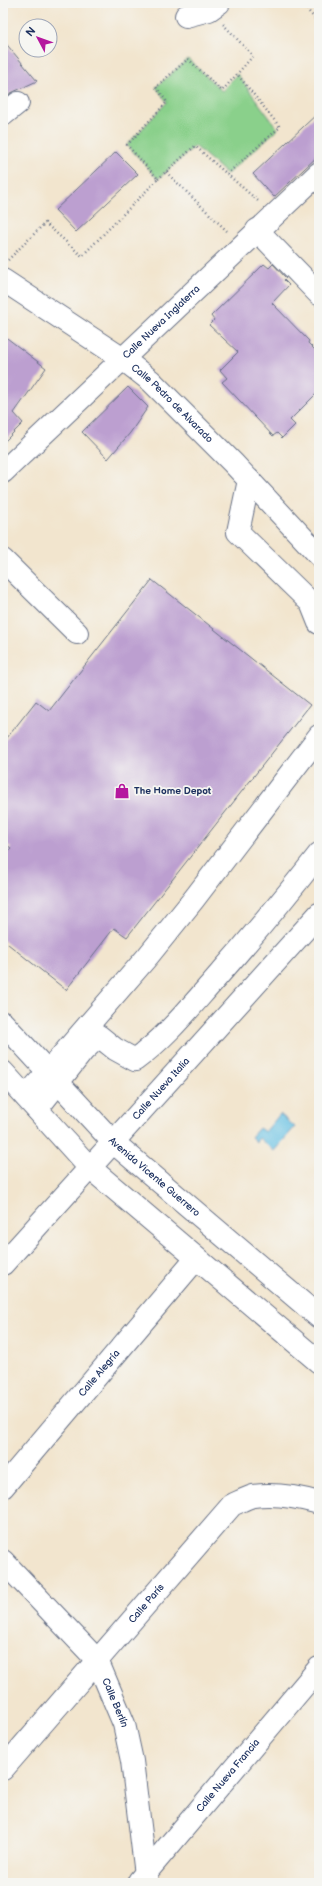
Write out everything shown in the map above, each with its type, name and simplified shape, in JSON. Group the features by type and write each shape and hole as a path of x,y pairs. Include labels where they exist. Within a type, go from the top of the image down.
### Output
{"street":[{"path":"186,16 214,6"},
{"name":"Calle Nueva Inglaterra","path":"3,472 241,245 319,173"},
{"path":"257,230 319,294"},
{"name":"Calle Pedro de Alvarado","path":"3,280 123,359 151,381 249,480 319,555"},
{"path":"249,480 238,532 311,603 319,623"},
{"path":"3,560 77,633"},
{"path":"31,1103 194,899 319,736"},
{"path":"53,1076 99,1036 115,1049 135,1060 149,1049 186,1012 256,933 319,854"},
{"name":"Calle Nueva Italia","path":"3,1264 319,914"},
{"name":"Avenida Vicente Guerrero","path":"3,1023 113,1142 319,1317"},
{"path":"3,1072 89,1167 319,1362"},
{"name":"Calle Alegría","path":"3,1488 196,1259"},
{"name":"Calle París","path":"3,1769 232,1505 252,1496 276,1495 300,1497 319,1503"},
{"name":"Calle Berlín","path":"3,1561 97,1660 124,1724 132,1761 143,1880"},
{"name":"Calle Nueva Francia","path":"143,1880 319,1668"}],"path":[{"path":"301,3 319,23"},
{"path":"158,179 127,145 168,102 156,87 188,60 222,91 253,56 214,6"},
{"path":"227,174 280,127 237,74"},
{"path":"3,264 45,223 82,256 158,179 195,146 273,215"},
{"path":"166,172 241,245"}],"green space":[{"path":"188,59 222,91 237,74 278,129 227,174 195,146 158,179 127,145 167,102 156,87"}],"water":[{"path":"280,1114 295,1127 274,1151 259,1138 256,1142 251,1137 259,1128 265,1132"}],"building":[{"path":"3,40 37,81 11,93 3,99"},
{"path":"319,112 319,155 274,197 253,174"},
{"path":"116,152 138,174 76,232 55,210"},
{"path":"264,264 269,268 273,264 286,278 284,280 289,285 272,303 309,341 308,343 319,354 319,391 290,420 295,425 282,438 277,433 273,436 222,382 227,378 220,370 238,352 209,325 214,320 211,316"},
{"path":"3,335 46,368 14,413 23,423 3,443"},
{"path":"128,387 148,407 130,433 108,459 82,432"},
{"name":"The Home Depot","path":"152,580 310,705 127,937 114,928 66,990 3,940 3,857 11,848 3,842 3,743 36,701 49,711"}],"place":[{"name":"The Home Depot","path":"122,791"}]}
